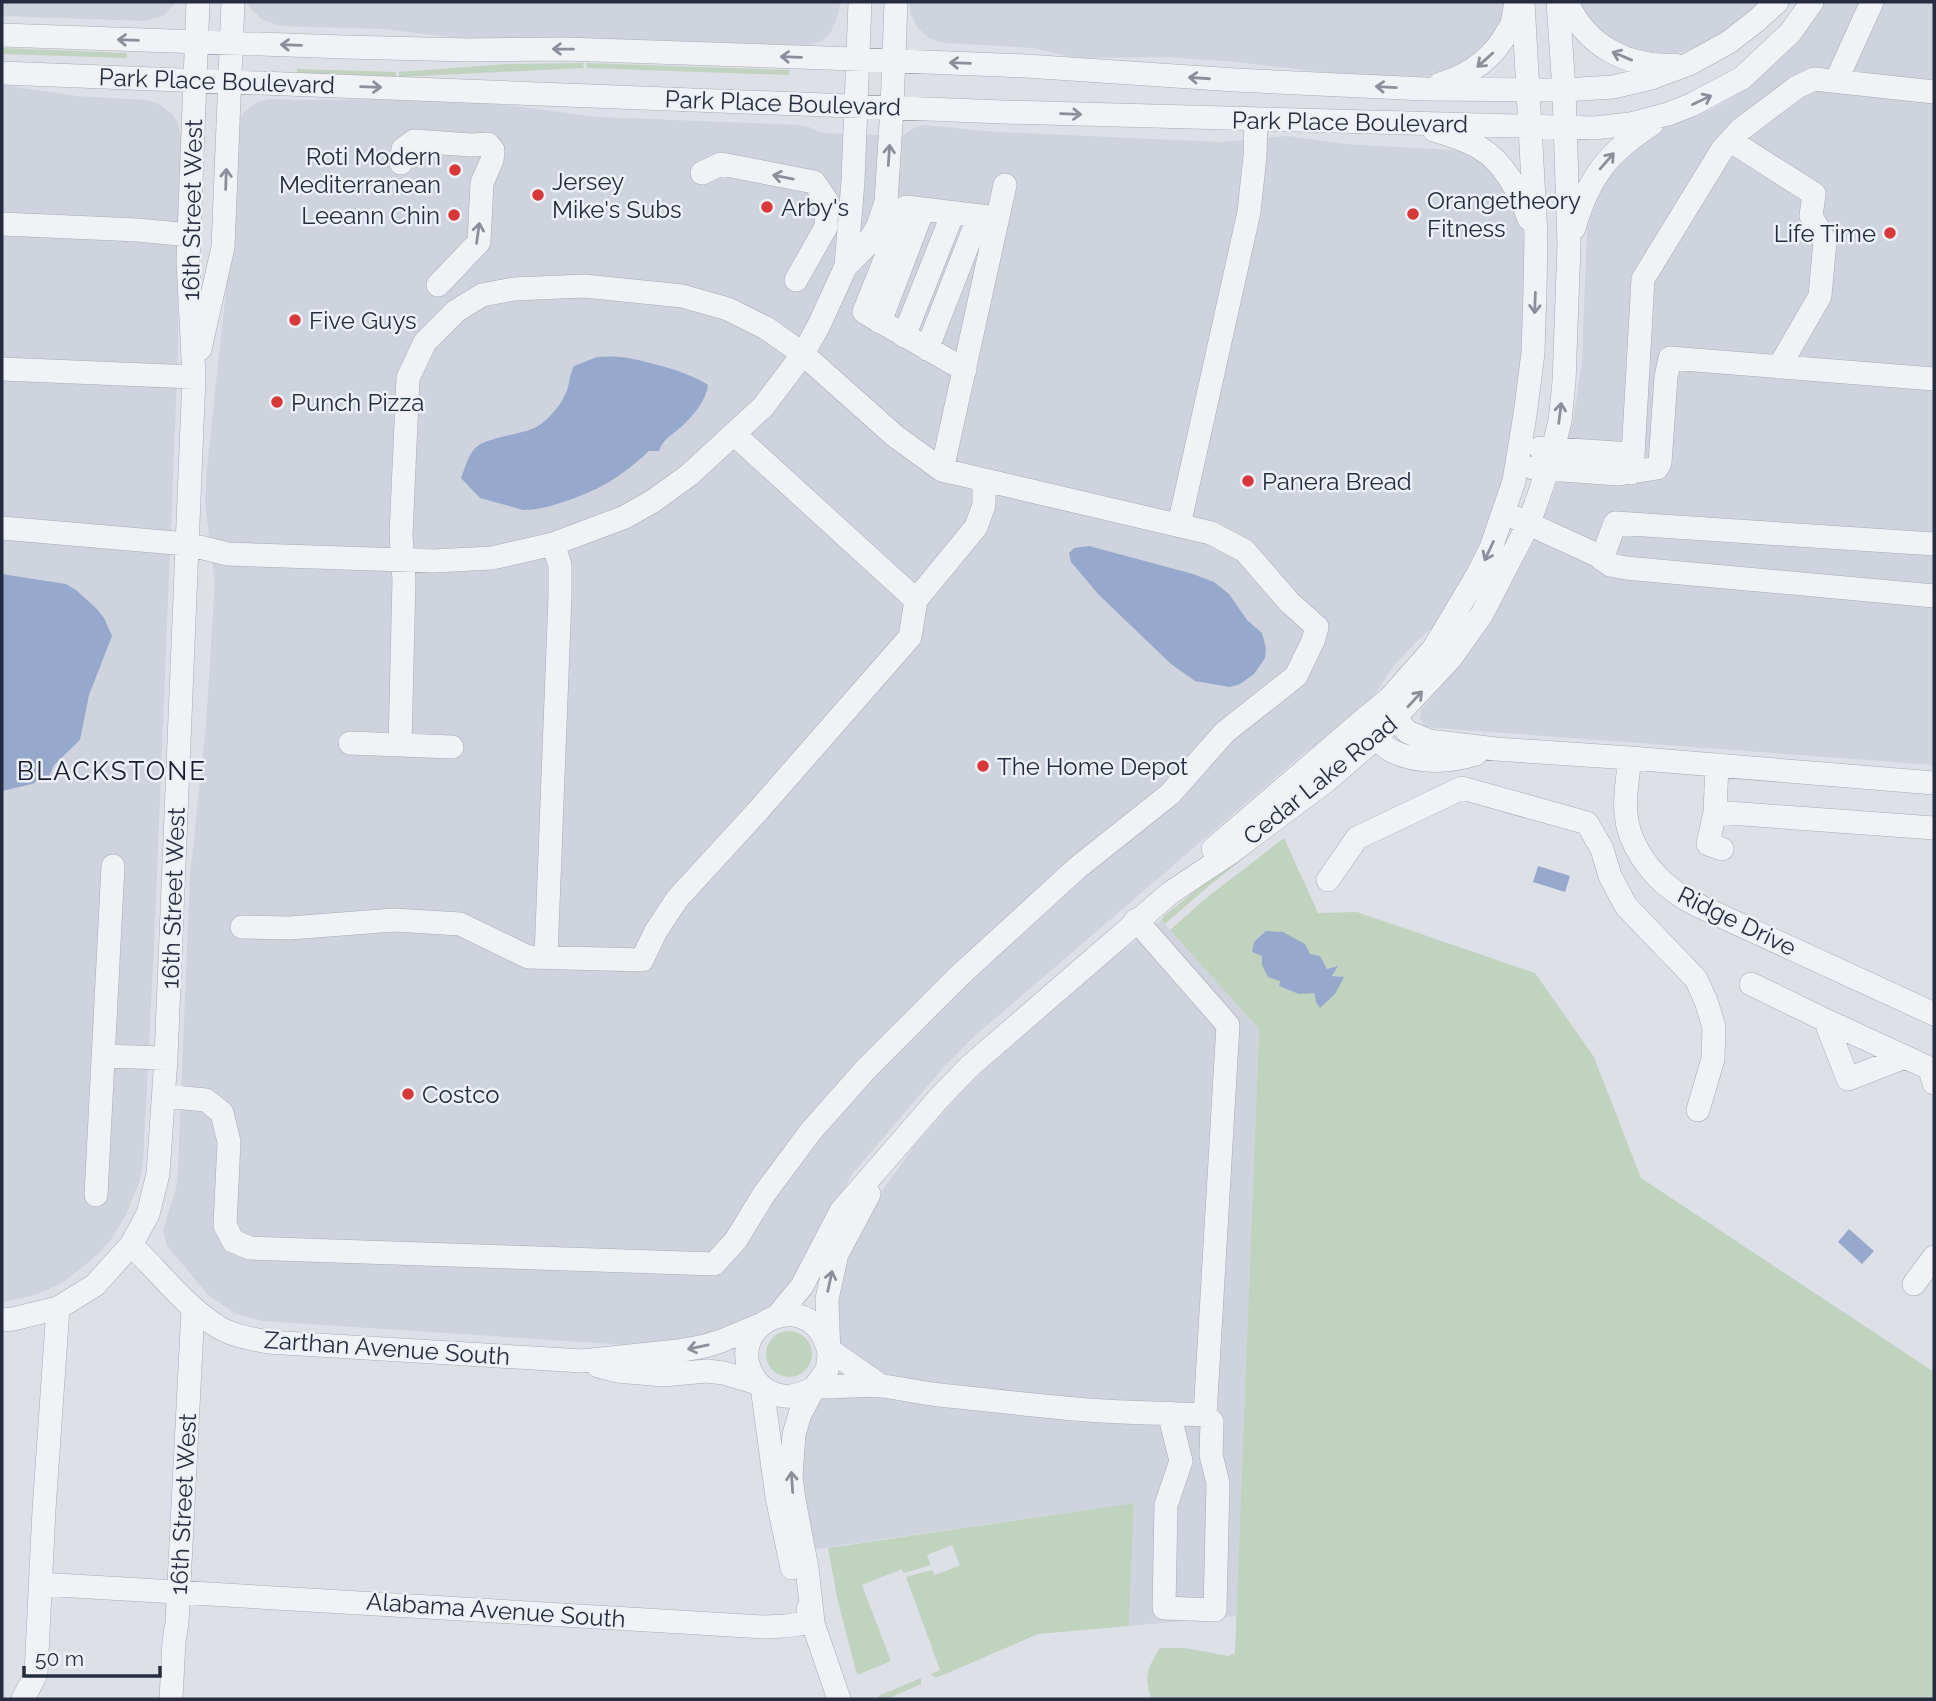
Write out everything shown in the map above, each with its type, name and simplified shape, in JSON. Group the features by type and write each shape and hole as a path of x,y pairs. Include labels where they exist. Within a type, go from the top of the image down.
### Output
{"street":[{"name":"16th Street West","path":"131,1244 148,1214 158,1174 164,1097 194,377 188,261 198,2"},
{"name":"16th Street West","path":"194,377 223,247 233,2"},
{"path":"846,266 857,106 860,2"},
{"path":"2,528 187,544 223,540 353,544 402,560 433,561 492,558 553,544 625,516 653,501 689,475 762,407 803,354 846,266 866,246 877,226 886,202 896,2"},
{"path":"1425,89 1461,78 1486,61 1511,28 1516,2"},
{"name":"Cedar Lake Road","path":"1388,713 1434,648 1477,576 1504,513 1518,456 1533,353 1536,235 1523,2"},
{"name":"Cedar Lake Road","path":"839,1699 794,1576 782,1525 760,1385 749,1368 747,1352 752,1336 802,1286 841,1211 940,1097 990,1047 1170,893 1220,842 1369,730 1450,659 1482,614 1529,523 1551,459 1560,421 1569,244 1558,2"},
{"path":"1567,2 1573,17 1603,48 1629,61 1657,66 1689,64"},
{"path":"1528,89 1613,87 1651,78 1689,64 1729,42 1777,2"},
{"path":"1565,127 1594,128 1630,124 1691,105 1742,78 1790,33 1812,2"},
{"path":"1836,81 1872,2"},
{"name":"Park Place Boulevard","path":"2,35 859,59 1425,89 1528,89"},
{"name":"Park Place Boulevard","path":"2,73 892,108 1565,127"},
{"path":"1518,456 1551,459 1619,474 1632,463 1643,279 1723,150 1740,131 1797,87 1814,79 1934,92"},
{"path":"1569,244 1591,182 1605,162 1628,140 1668,114"},
{"path":"1179,525 1249,212 1256,120"},
{"path":"1420,124 1480,148 1496,162 1513,183 1536,235"},
{"path":"401,163 403,149 414,141 488,144 493,150 492,160 482,183 479,242 438,285"},
{"path":"1731,141 1814,194 1811,216 1825,241 1820,296 1779,367"},
{"path":"702,173 722,164 814,182 827,201 826,228 796,280"},
{"path":"898,332 953,213 1004,185"},
{"path":"953,213 906,206 864,312 965,370"},
{"path":"898,332 953,213"},
{"path":"942,470 965,370 953,213"},
{"path":"2,224 189,235"},
{"path":"164,1097 206,1100 222,1114 229,1142 225,1225 233,1241 250,1248 714,1264 736,1240 764,1194 811,1130 866,1069 958,976 1067,877 1170,794 1225,732 1296,676 1317,627 1289,602 1245,551 1211,533 942,470 895,436 803,354 766,328 728,309 682,296 584,286 514,289 482,295 456,311 425,342 408,378 401,535 404,580 400,745"},
{"path":"1632,463 1657,468 1667,463 1666,377 1670,358 1934,379"},
{"path":"2,369 194,377"},
{"path":"734,434 916,600"},
{"path":"242,927 290,928 394,920 460,923 528,957 642,960 656,931 677,899 910,637 916,600 976,527 984,505 984,481"},
{"path":"1504,513 1584,548 1610,565 1934,596"},
{"path":"1602,559 1615,523 1934,544"},
{"path":"546,957 560,596 560,565 553,544"},
{"path":"1388,713 1408,732 1429,741 1496,749 1934,782"},
{"path":"1369,730 1390,751 1411,758 1438,761 1496,749"},
{"path":"350,743 452,747"},
{"name":"Ridge Drive","path":"1630,758 1626,806 1630,839 1652,870 1673,891 1934,1014"},
{"path":"1717,765 1715,812 1708,844 1721,849"},
{"path":"1328,880 1357,838 1462,788 1587,823 1602,849 1610,876 1626,906 1696,979 1706,1001 1714,1027 1713,1059 1699,1110"},
{"path":"1715,812 1934,828"},
{"path":"1602,849 1630,839"},
{"path":"96,1195 113,866"},
{"path":"1136,920 1228,1025 1205,1415"},
{"path":"1751,984 1905,1057 1933,1074"},
{"path":"1825,1020 1848,1079 1905,1057"},
{"path":"103,1056 166,1058"},
{"name":"Cedar Lake Road","path":"813,1622 807,1568 791,1477 796,1426 814,1388 827,1370 827,1299 837,1254 888,1159"},
{"path":"2,1320 58,1308 95,1285 131,1244"},
{"name":"Zarthan Avenue South","path":"131,1244 193,1309 222,1329 268,1342 582,1362 705,1346 770,1319"},
{"path":"1914,1284 1934,1257"},
{"path":"23,1699 36,1674 58,1308"},
{"name":"16th Street West","path":"171,1699 193,1309"},
{"path":"770,1319 790,1314 811,1321 819,1328 828,1349 880,1385"},
{"name":"Zarthan Avenue South","path":"582,1362 617,1371 663,1375 706,1371 724,1373 760,1385"},
{"path":"760,1385 775,1394 790,1396 814,1388 880,1385 937,1395 1089,1410 1169,1413 1205,1415 1212,1422 1211,1455 1218,1483 1215,1610 1164,1608 1166,1505 1181,1461 1169,1413"},
{"path":"1181,1461 1211,1455"},
{"name":"Alabama Avenue South","path":"40,1584 765,1627 813,1622"}],"shaded area":[{"path":"2,2 176,2 165,15 145,21 2,16"},
{"path":"246,2 840,2 830,34 808,46 466,39 383,29 280,26 263,20"},
{"path":"909,2 1508,2 1497,32 1475,57 1436,76 1414,77 1355,76 1237,62 1165,57 1075,58 1034,48 944,43 929,38 917,27"},
{"path":"1576,2 1760,2 1738,22 1703,45 1659,56 1623,49 1593,27"},
{"path":"1824,2 1934,2 1934,765 1424,727 1420,718 1421,710 1467,655 1504,598 1535,538 1554,491 1572,425 1582,360 1587,228 1593,205 1610,172 1656,131 1714,108 1750,86 1803,34"},
{"path":"2,85 77,96 158,103 173,115 182,139 178,353 143,1164 139,1183 126,1215 110,1241 96,1256 65,1281 49,1289 32,1296 2,1302"},
{"path":"271,99 483,102 598,117 799,125 822,133 902,136 923,125 997,132 1220,142 1288,136 1345,144 1453,150 1475,156 1496,175 1519,216 1525,255 1521,355 1504,481 1481,552 1442,619 1392,668 1369,704 1338,732 1304,753 977,1034 942,1069 852,1174 810,1258 778,1300 753,1317 709,1334 652,1345 626,1345 262,1321 236,1314 208,1295 167,1246 163,1230 176,1188 178,1169 190,876 206,726 215,583 205,504 207,467 229,263 239,120 250,107"},
{"path":"1161,920 1259,1029 1237,1616 1129,1626 1134,1503 809,1550 798,1449 838,1279 864,1216 915,1145 991,1063 1121,949 1131,945"}],"green space":[{"path":"2,48 127,53 127,58 2,54"},
{"path":"583,63 584,68 399,77 399,72 507,64"},
{"path":"586,63 789,70 789,75 587,68"},
{"path":"297,69 396,72 396,77 297,74"},
{"path":"1278,825 1280,829 1165,924 1161,920 1165,915"},
{"path":"1284,838 1318,913 1357,912 1535,973 1594,1057 1641,1178 1934,1372 1934,1699 1152,1699 1147,1679 1152,1661 1160,1648 1185,1648 1228,1656 1235,1653 1259,1029 1170,930 1205,899","holes":["1262,955 1327,969 1337,967 1332,976 1343,977 1316,1002 1314,993 1279,986 1280,981 1262,965"]},
{"path":"789,1331 805,1338 812,1354 805,1370 789,1377 773,1370 766,1354 773,1338"},
{"path":"1134,1503 1129,1626 1038,1634 936,1678 931,1674 940,1670 906,1577 932,1570 935,1575 960,1565 952,1545 927,1555 931,1565 904,1573 902,1569 862,1585 891,1661 857,1675 838,1602 828,1548"},
{"path":"921,1678 921,1684 887,1699 878,1699 878,1696"}],"water":[{"path":"597,357 628,358 666,367 708,385 707,391 694,413 665,440 659,451 649,451 628,469 597,488 574,498 528,510 480,498 461,478 475,448 489,440 531,429 543,423 563,398 574,366"},
{"path":"1089,546 1214,582 1229,594 1247,620 1262,633 1266,648 1265,658 1254,674 1240,684 1230,687 1195,681 1171,664 1099,595 1071,562 1069,553 1074,548"},
{"path":"2,574 66,584 97,609 112,636 89,695 80,740 54,765 50,775 32,784 2,791"},
{"path":"1538,866 1570,876 1565,892 1533,882"},
{"path":"1266,931 1283,932 1305,944 1310,954 1320,956 1327,969 1338,966 1332,976 1344,977 1335,994 1320,1008 1314,993 1299,994 1279,986 1280,981 1268,977 1262,965 1262,956 1252,952 1254,942"},
{"path":"1849,1229 1874,1251 1862,1264 1838,1242"}],"place":[{"name":"Roti Modern Mediterranean","path":"455,170"},
{"name":"Jersey Mike's Subs","path":"538,195"},
{"name":"Arby's","path":"767,207"},
{"name":"Orangetheory Fitness","path":"1413,214"},
{"name":"Leeann Chin","path":"454,215"},
{"name":"Life Time","path":"1890,233"},
{"name":"Five Guys","path":"295,320"},
{"name":"Punch Pizza","path":"277,402"},
{"name":"Panera Bread","path":"1248,481"},
{"name":"The Home Depot","path":"983,766"},
{"name":"Costco","path":"408,1094"}],"district":[{"name":"BLACKSTONE","path":"112,771"}]}
